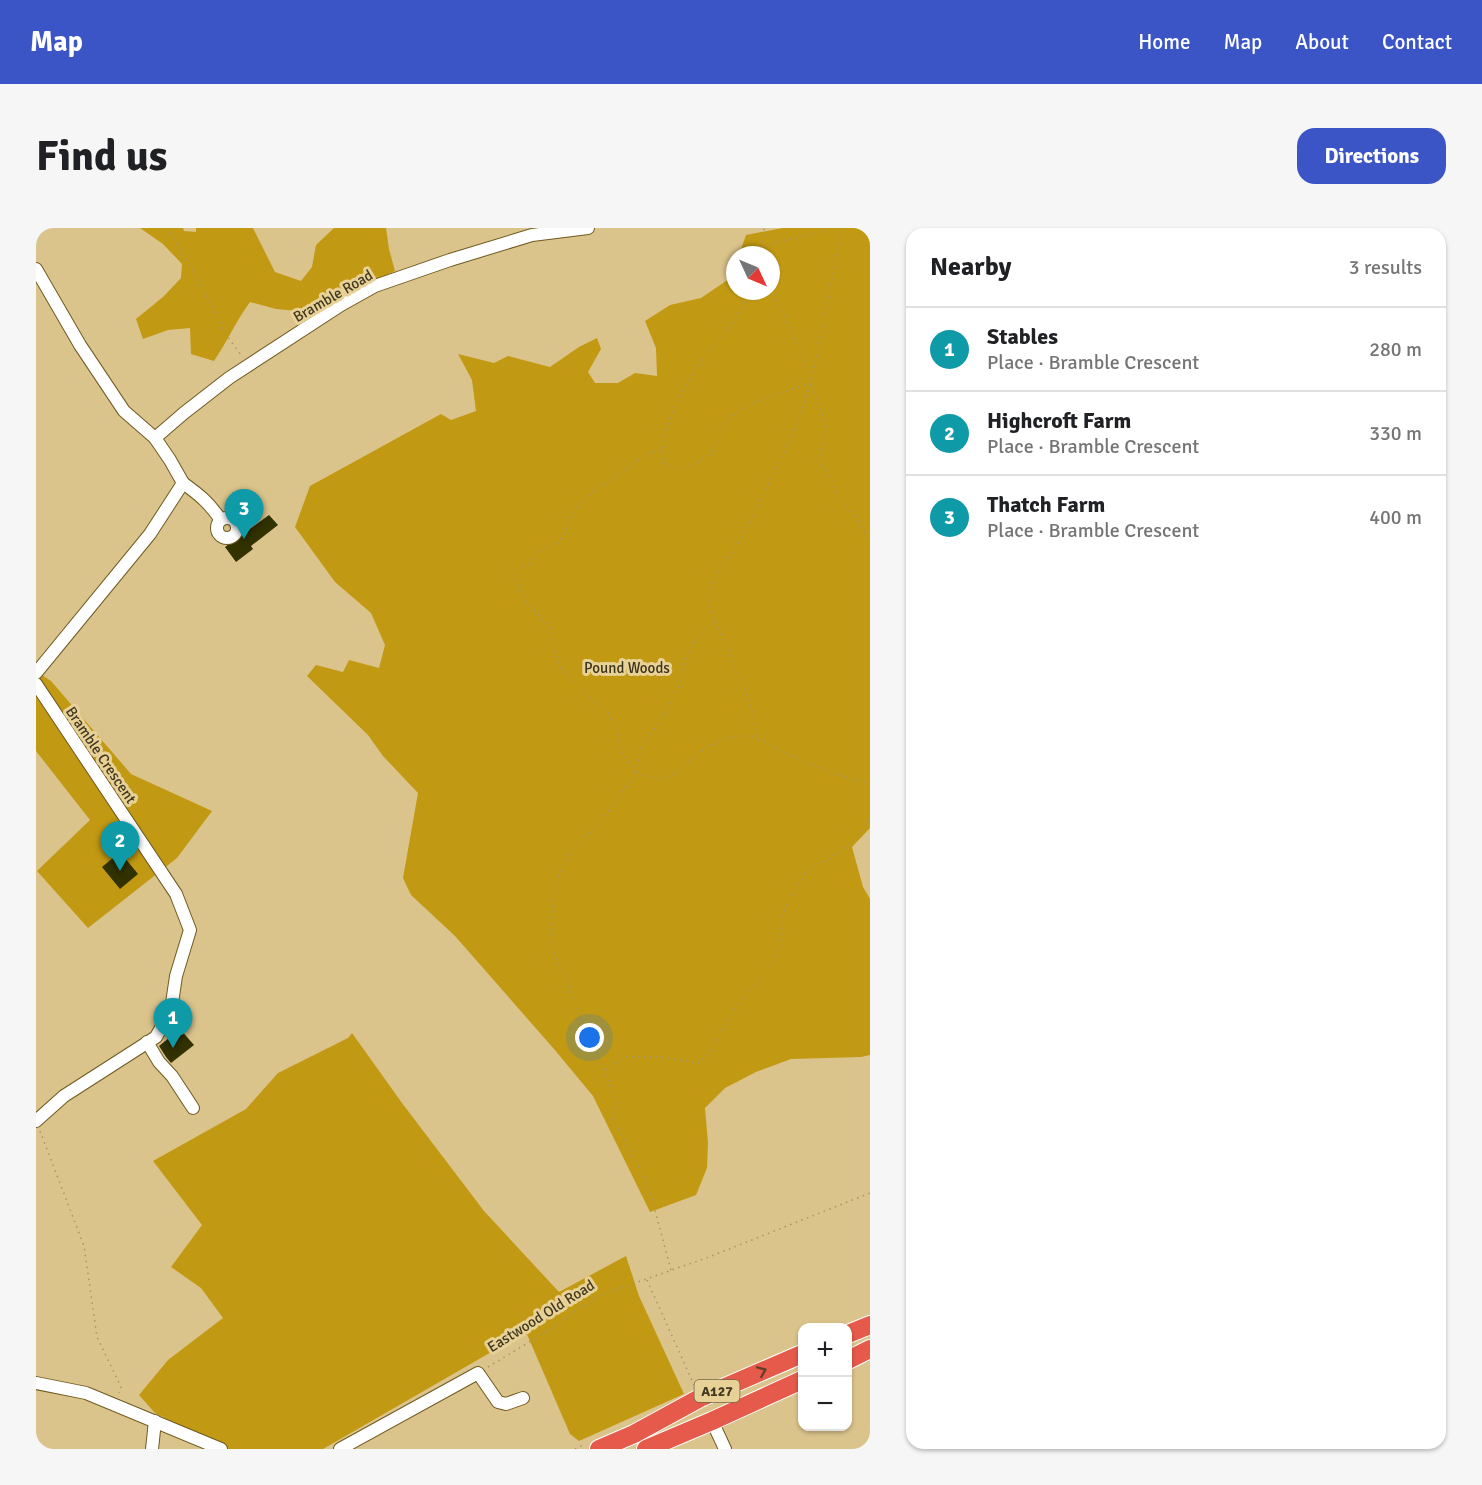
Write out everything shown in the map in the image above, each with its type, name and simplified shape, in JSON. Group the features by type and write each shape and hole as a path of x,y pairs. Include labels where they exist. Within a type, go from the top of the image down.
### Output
{"highway":[{"path":"852,1332 870,1325"},
{"path":"852,1357 870,1349"},
{"name":"A127","path":"599,1449 634,1434 700,1398 798,1356"},
{"name":"A127","path":"646,1449 798,1382"}],"street":[{"name":"Bramble Road","path":"155,438 229,378 341,305 375,286 532,235 588,228"},
{"path":"36,269 80,345 124,411 155,438 183,483 202,497 221,520"},
{"path":"36,674 150,534 183,483"},
{"name":"Bramble Crescent","path":"36,684 176,894 190,930 176,976 171,1010 156,1037 64,1095 38,1126"},
{"path":"147,1042 193,1108"},
{"path":"340,1449 478,1373 498,1402 506,1404 523,1398"},
{"path":"36,1383 86,1393 221,1449"},
{"path":"152,1449 155,1421"},
{"path":"712,1421 725,1449"}],"path":[{"path":"167,228 195,274 226,336 249,366"},
{"path":"762,246 764,228"},
{"path":"767,246 819,233 827,228"},
{"path":"757,737 751,707 709,608 710,588 744,535 797,425 811,383 842,228"},
{"path":"746,300 722,337 705,355 686,386 666,426 661,450 662,462 670,467 685,469 698,463 713,452 722,425 733,414 746,406 811,383"},
{"path":"776,300 801,352 827,427 819,462 828,473 837,494 870,538"},
{"path":"661,450 646,454 592,493 577,507 564,535 556,544 537,552 530,563 517,569 515,577 517,585 528,604 553,630 554,649 560,667 608,713 618,735 619,748 636,774 664,779 710,747 729,737 742,736 757,737 821,768 853,780 870,783"},
{"path":"671,1270 648,1184 612,1118 618,1103 554,953 553,898 558,878 569,853 597,826 636,774 641,747 670,705 678,689 685,661 694,643 704,629 715,620"},
{"path":"605,1071 625,1057 659,1057 699,1063 709,1053 737,1005 769,968 780,947 781,924 786,905 805,873 847,846 861,833 870,819"},
{"path":"38,1126 84,1246 97,1337 121,1387 117,1400"},
{"name":"Eastwood Old Road","path":"478,1373 536,1338 598,1296 709,1257 870,1193"},
{"path":"646,1279 700,1398"}],"green space":[{"path":"140,228 183,228 184,231 196,232 196,228 253,228 275,272 301,281 312,267 316,245 334,228 386,228 395,271 309,312 276,309 250,302 214,361 191,354 190,328 168,330 143,339 136,319 163,297 181,278 182,264 163,244"},
{"name":"Pound Woods","path":"783,228 870,228 870,828 852,847 863,887 870,899 870,1055 791,1059 756,1072 725,1088 705,1108 708,1143 707,1168 696,1195 650,1212 593,1096 455,936 411,895 403,878 418,793 383,756 368,735 307,676 316,665 343,672 349,660 379,668 385,645 371,613 335,582 295,527 310,486 441,414 451,420 476,411 472,380 458,354 494,363 508,356 550,367 597,338 601,349 588,372 595,383 618,383 635,373 657,376 656,348 645,321 670,305 701,298 726,281 726,300 780,300 780,246 742,246 746,235"},
{"path":"36,671 51,681 131,774 212,811 177,858 88,928 37,871 90,820 36,751"},
{"path":"352,1033 484,1211 559,1292 626,1256 639,1296 684,1394 579,1441 570,1434 526,1332 323,1449 228,1449 155,1413 139,1395 168,1360 223,1318 201,1288 171,1267 202,1225 153,1161 246,1109 278,1073 348,1038"}],"building":[{"path":"269,515 278,525 251,546 253,549 236,562 225,547"},
{"path":"120,852 138,874 120,889 102,867"},
{"path":"180,1029 194,1045 171,1063 159,1046"}],"place":[{"name":"Thatch Farm","path":"244,539"},
{"name":"Highcroft Farm","path":"120,871"},
{"name":"Stables","path":"173,1048"}]}
